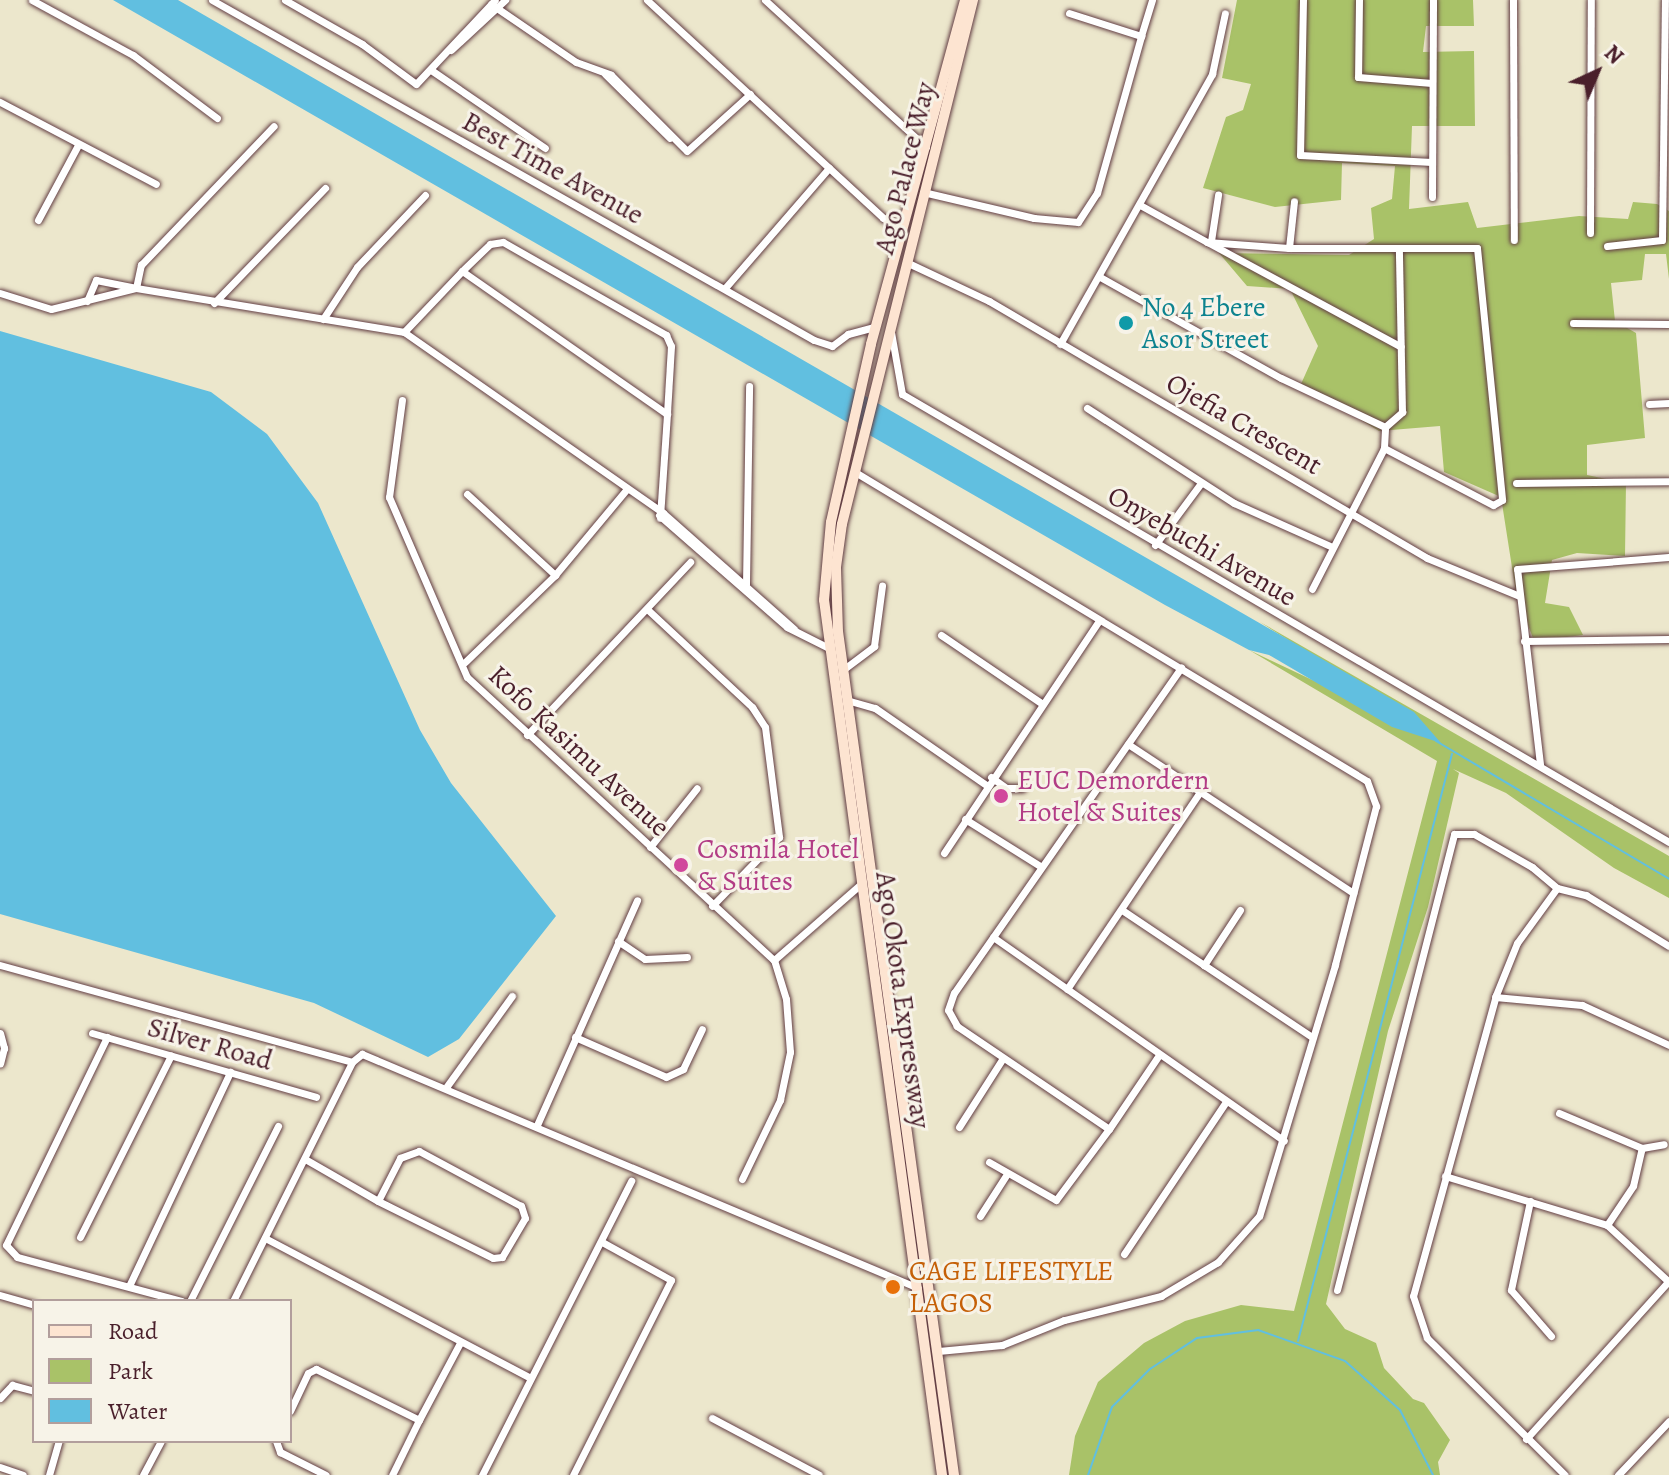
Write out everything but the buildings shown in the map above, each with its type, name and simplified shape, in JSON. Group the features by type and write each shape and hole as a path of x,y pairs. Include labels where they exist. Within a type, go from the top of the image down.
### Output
{"main road":[{"name":"Ago Palace Way","path":"871,344 965,0"},
{"name":"Ago Palace Way","path":"886,348 973,0"},
{"name":"Ago Okota Expressway","path":"871,344 849,447 836,567 844,669 954,1475"},
{"name":"Ago Okota Expressway","path":"886,348 855,472 844,491 825,573 829,648 942,1475"}],"street":[{"path":"32,0 133,55 217,118"},
{"name":"Best Time Avenue","path":"212,0 832,346 848,334 875,327"},
{"path":"285,0 362,44 411,84 431,70 494,4 505,0"},
{"path":"647,0 883,218 904,226"},
{"path":"765,0 926,147"},
{"path":"923,192 1034,218 1078,222 1097,193 1152,0"},
{"path":"1303,0 1300,155 1432,162"},
{"path":"1359,0 1358,77 1432,83"},
{"path":"1432,197 1433,0"},
{"path":"1513,0 1514,240"},
{"path":"1590,233 1591,0"},
{"path":"1607,246 1658,243 1666,233 1665,0"},
{"path":"494,4 576,62 604,73 687,151 750,94"},
{"path":"1069,13 1141,36"},
{"path":"1060,344 1215,68 1225,13"},
{"path":"431,70 545,148"},
{"path":"1,104 156,184"},
{"path":"136,288 141,265 274,126"},
{"path":"38,220 78,145"},
{"path":"725,288 829,168"},
{"path":"214,303 325,188"},
{"path":"323,319 357,267 425,195"},
{"path":"1209,241 1218,195"},
{"path":"1289,248 1294,201"},
{"path":"1140,205 1401,347"},
{"path":"1209,241 1289,248 1477,248 1502,500 1493,505 1384,448"},
{"path":"404,332 490,244 503,242 666,335 671,346 660,514"},
{"path":"1312,589 1330,546 1353,510 1384,448 1385,427 1402,412 1399,250"},
{"name":"Ojefia Crescent","path":"906,262 989,301 1283,475 1353,510 1427,558 1516,596"},
{"path":"462,271 667,414"},
{"path":"1100,277 1281,378 1385,427"},
{"path":"87,301 96,280 214,303 404,332 627,489 794,629 829,648"},
{"path":"0,293 51,309 136,288"},
{"path":"1573,323 1669,324"},
{"name":"Onyebuchi Avenue","path":"890,330 899,354 902,394 1155,545 1540,764 1669,842"},
{"path":"744,585 749,386"},
{"name":"Kofo Kasimu Avenue","path":"402,400 389,497 465,662 467,677 774,960"},
{"path":"1649,404 1669,403"},
{"path":"1087,408 1201,483 1330,546"},
{"path":"855,472 1367,781 1376,806 1284,1141 1259,1216 1200,1276 1161,1296 1064,1320 1002,1345 938,1351"},
{"path":"1516,483 1669,481"},
{"path":"1155,545 1201,483"},
{"path":"465,662 555,575 627,489"},
{"path":"467,494 555,575"},
{"path":"1540,764 1516,596 1521,565 1669,557"},
{"path":"527,735 690,562"},
{"path":"844,669 874,646 882,586"},
{"path":"647,609 752,707 765,727 779,837 712,906"},
{"path":"944,853 991,777 1099,621"},
{"path":"941,635 1041,703"},
{"path":"1524,641 1669,639"},
{"path":"1109,1129 957,1026 948,1010 949,1001 1181,667"},
{"path":"850,701 875,708 986,785"},
{"path":"1128,744 1353,893"},
{"path":"991,777 1006,788 1022,788"},
{"path":"650,847 697,788"},
{"path":"1067,989 1199,793"},
{"path":"965,819 1040,866"},
{"path":"1337,1290 1419,985 1452,837 1474,834 1532,867 1557,888 1586,895 1669,946"},
{"path":"742,1179 780,1100 790,1052 788,1011 774,960 862,883"},
{"path":"1557,888 1517,943 1495,997 1415,1287 1417,1318 1435,1348 1565,1475"},
{"path":"537,1125 637,900"},
{"path":"1122,910 1312,1037"},
{"path":"1204,965 1240,910"},
{"path":"993,937 1225,1103 1284,1141"},
{"path":"618,941 645,959 687,957"},
{"path":"0,965 352,1062 372,1054 918,1288"},
{"path":"447,1086 512,996"},
{"path":"1495,997 1582,1005 1669,1045"},
{"path":"575,1037 666,1077 683,1069 702,1029"},
{"path":"0,1033 4,1048 0,1064"},
{"name":"Silver Road","path":"92,1033 316,1097"},
{"path":"107,1037 6,1245 8,1252 174,1299"},
{"path":"80,1237 171,1055"},
{"path":"989,1162 1056,1200 1159,1055"},
{"path":"959,1127 1003,1058"},
{"path":"234,1299 352,1062"},
{"path":"129,1286 230,1072"},
{"path":"1124,1254 1225,1103"},
{"path":"1559,1113 1642,1148 1664,1144"},
{"path":"191,1299 278,1126"},
{"path":"1607,1225 1633,1186 1642,1148"},
{"path":"305,1159 378,1201 493,1258 502,1257 525,1218 521,1206 419,1151 400,1158 378,1201"},
{"path":"980,1216 1007,1174"},
{"path":"1445,1176 1607,1225 1669,1281 1526,1439"},
{"path":"482,1475 631,1181"},
{"path":"1530,1201 1511,1290 1551,1336"},
{"path":"265,1238 530,1378"},
{"path":"573,1475 671,1280 602,1242"},
{"path":"0,1295 32,1304"},
{"path":"392,1475 460,1343"},
{"path":"292,1407 308,1373 316,1369 419,1420"},
{"path":"0,1398 12,1385 32,1390"},
{"path":"712,1418 819,1475"},
{"path":"1618,1475 1669,1421"},
{"path":"49,1475 58,1443"},
{"path":"143,1475 160,1443"},
{"path":"277,1443 280,1452 326,1475"},
{"path":"0,1467 23,1475"}],"green space":[{"path":"1237,0 1473,0 1474,26 1426,26 1423,52 1474,51 1475,126 1412,126 1409,209 1468,202 1477,228 1579,216 1628,219 1633,202 1657,204 1669,211 1669,279 1666,254 1645,254 1642,280 1611,283 1615,321 1636,333 1645,438 1587,445 1587,475 1626,483 1625,556 1577,553 1552,560 1545,603 1569,607 1583,635 1534,641 1516,593 1501,497 1444,472 1440,426 1379,431 1301,384 1318,346 1290,289 1247,286 1219,253 1349,255 1374,239 1371,208 1392,199 1395,166 1342,163 1341,200 1275,207 1203,188 1226,117 1243,110 1251,84 1222,78"},
{"path":"1260,622 1669,856 1669,898 1614,868 1506,793 1453,769 1459,773 1428,907 1388,1031 1326,1304 1345,1329 1376,1343 1384,1368 1413,1399 1424,1403 1450,1440 1438,1462 1440,1475 1069,1475 1075,1436 1098,1382 1144,1343 1185,1321 1241,1305 1294,1311 1437,761 1249,650 1323,685 1313,656"}],"water":[{"path":"113,0 178,0 1414,712 1441,743 1392,727 1269,655 1249,650 1165,605"},
{"path":"0,331 211,392 267,434 318,503 420,730 451,783 556,916 459,1039 428,1057 314,1003 0,914"}],"waterway":[{"path":"1436,741 1669,879"},
{"path":"1298,1341 1452,754"},
{"path":"1088,1475 1112,1407 1150,1369 1197,1338 1258,1330 1345,1361 1400,1410 1433,1475"}],"place":[{"name":"No 4 Ebere Asor Street","path":"1126,323"},
{"name":"EUC Demordern Hotel & Suites","path":"1001,796"},
{"name":"Cosmila Hotel & Suites","path":"681,865"},
{"name":"CAGE LIFESTYLE LAGOS","path":"893,1287"}]}
